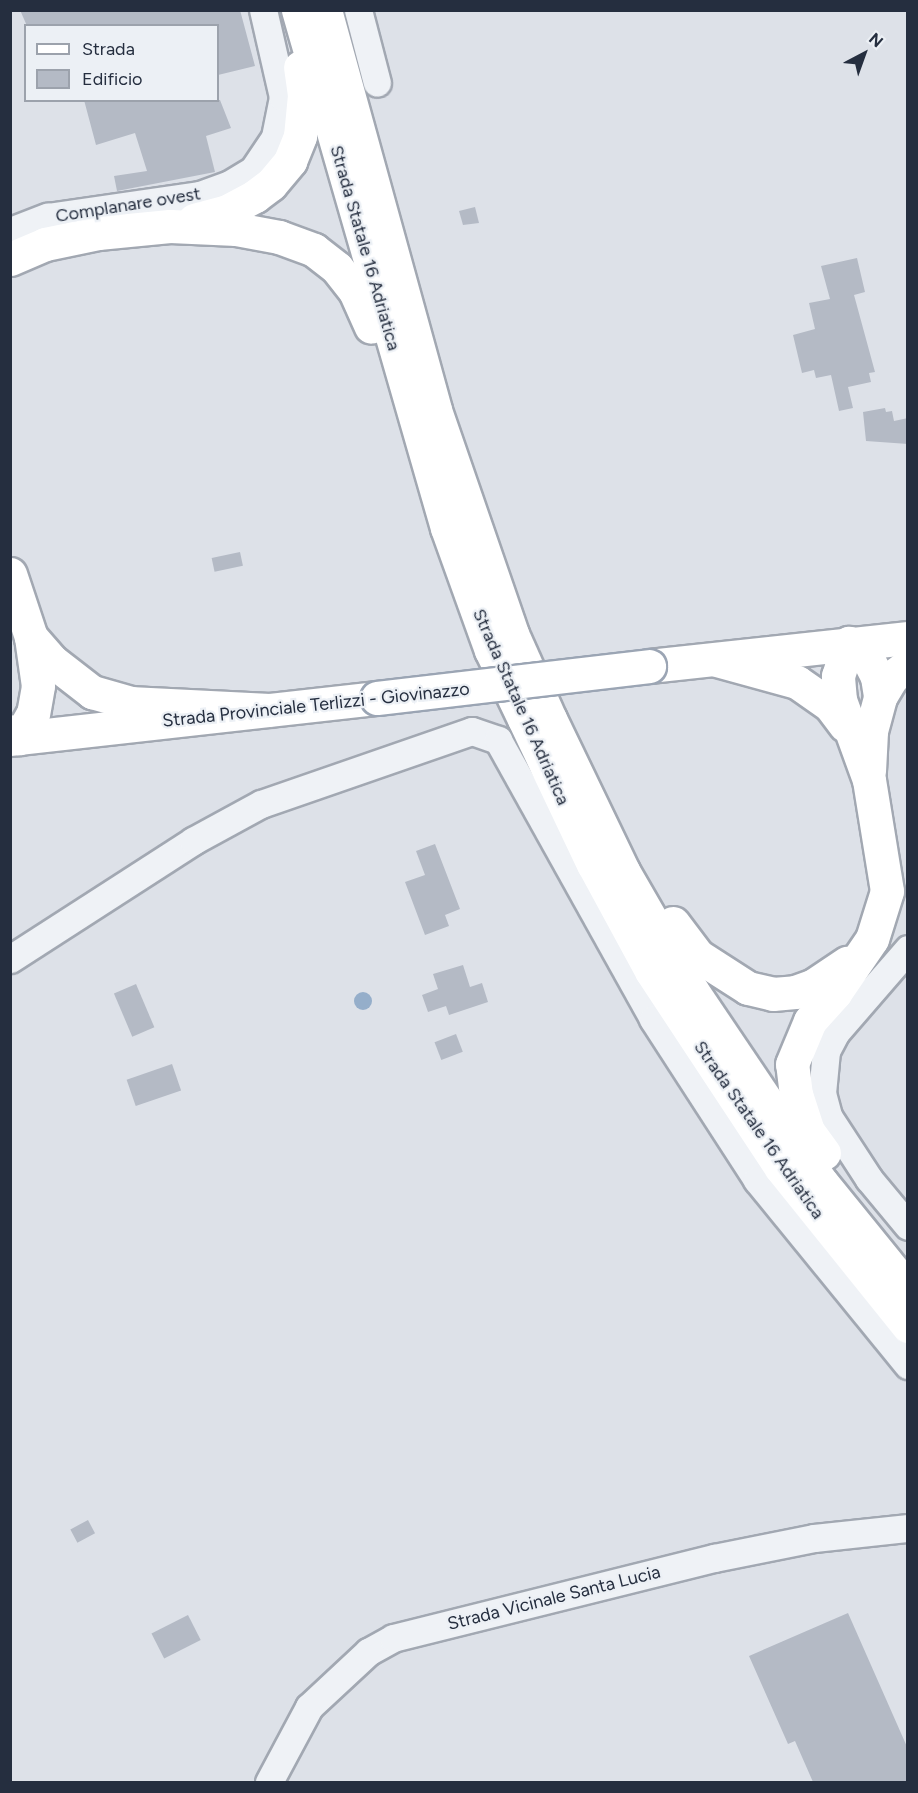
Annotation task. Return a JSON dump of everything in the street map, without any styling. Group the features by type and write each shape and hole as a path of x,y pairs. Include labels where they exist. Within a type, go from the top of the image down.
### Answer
{"main road":[{"path":"170,226 227,212 271,184 290,161 300,136 304,95 284,10"},
{"name":"Strada Statale 16 Adriatica","path":"298,10 415,426 447,528 491,650 598,874 651,970 769,1149 908,1326"},
{"name":"Strada Statale 16 Adriatica","path":"325,10 435,410 495,590 550,719 623,871 693,992 822,1183 908,1289"},
{"path":"10,259 45,244 98,233 170,226 236,229 279,237 314,250 337,268 355,291 368,316 387,379 415,426"},
{"path":"10,574 32,637 38,686 33,713 14,736"},
{"path":"32,637 52,661 92,692 131,703 268,710"},
{"name":"Strada Provinciale Terlizzi - Giovinazzo","path":"14,736 268,710 908,638"},
{"path":"869,780 848,729 840,700 838,676 849,644 869,661 877,677 880,697"},
{"path":"717,660 782,676 812,689 848,729"},
{"path":"908,665 892,678 880,697 872,731 869,780 887,891 879,924 800,1037 792,1064 796,1095 808,1131 889,1243 908,1280"},
{"path":"550,719 622,829 676,930 698,956 725,977 748,988 773,994 795,992 814,985 859,955"}],"street":[{"name":"Complanare ovest","path":"10,231 47,217 200,195 228,185 253,170 275,137 283,97 263,10"},
{"path":"358,10 377,83"},
{"path":"10,959 193,841 261,804 472,731 498,740 653,1019 757,1180 908,1365"},
{"path":"908,949 836,1032 826,1051 822,1093 828,1116 868,1179 908,1226"},
{"name":"Strada Vicinale Santa Lucia","path":"269,1782 309,1707 368,1653 393,1638 714,1558 814,1538 908,1528"}],"water":[{"path":"359,992 367,992 372,997 370,1008 359,1010 354,1005 354,997"}],"building":[{"path":"20,10 240,10 255,66 219,75 219,24 26,24"},
{"path":"220,100 231,128 206,136 215,172 117,191 114,176 147,171 135,133 96,145 85,102 219,102"},
{"path":"475,207 479,223 463,225 459,211"},
{"path":"857,258 865,292 854,295 875,372 869,373 871,382 848,387 853,408 839,411 831,375 816,378 814,370 802,373 793,335 815,329 809,303 830,299 821,266"},
{"path":"885,408 886,412 892,411 894,421 908,418 908,444 866,441 863,412"},
{"path":"240,552 243,566 215,572 212,558"},
{"path":"435,844 460,909 445,915 449,926 425,935 405,882 425,875 416,851"},
{"path":"463,965 470,987 482,983 488,1002 449,1015 446,1006 428,1012 422,995 438,989 433,974"},
{"path":"136,984 154,1027 132,1037 114,993"},
{"path":"456,1034 463,1052 441,1060 435,1042"},
{"path":"172,1064 181,1090 136,1106 127,1080"},
{"path":"88,1520 95,1533 77,1543 70,1529"},
{"path":"848,1613 908,1749 908,1782 813,1782 795,1741 788,1744 749,1656"},
{"path":"188,1615 201,1640 164,1659 151,1634"}]}
